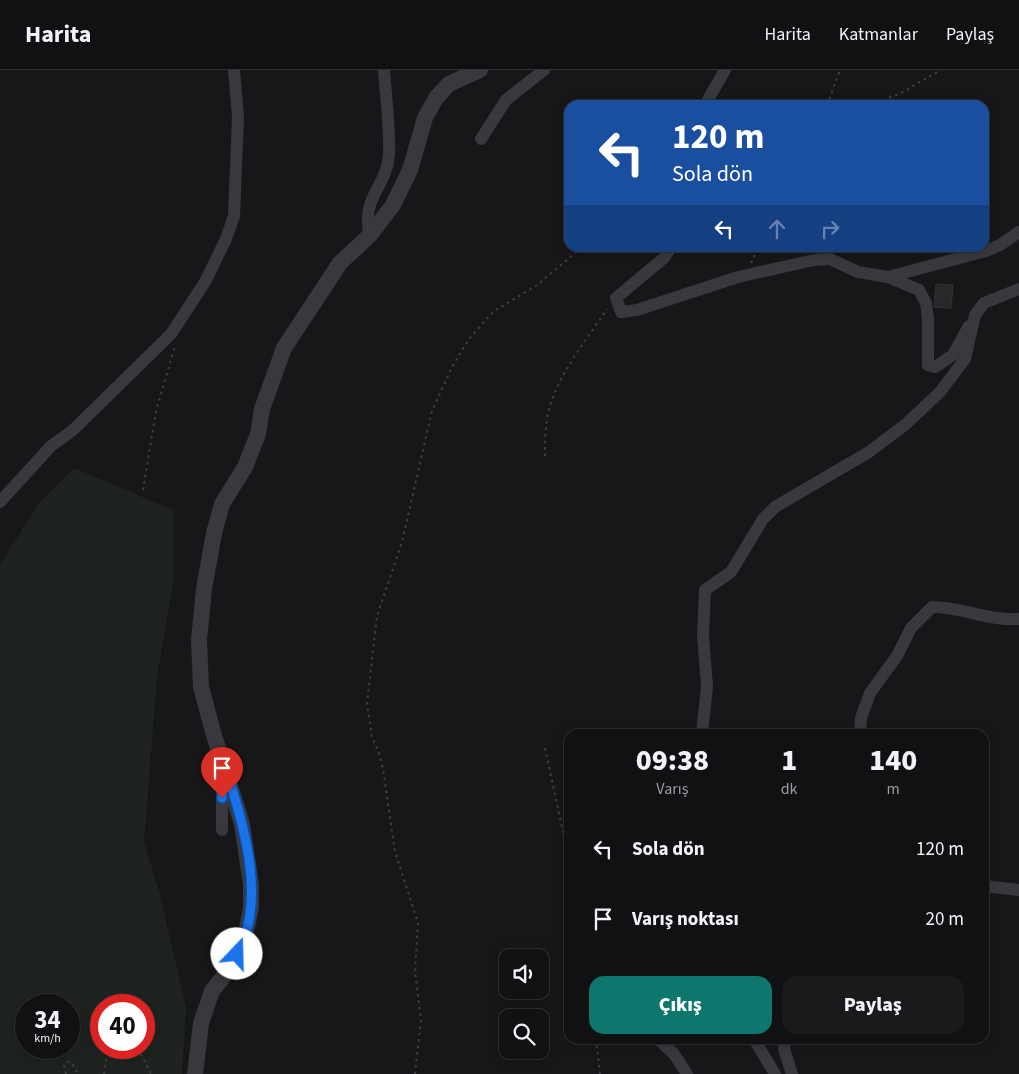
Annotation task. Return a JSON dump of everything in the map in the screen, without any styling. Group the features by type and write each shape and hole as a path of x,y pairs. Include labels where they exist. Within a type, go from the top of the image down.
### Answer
{"street":[{"path":"0,502 51,446 73,430 171,334 205,282 226,239 234,216 238,117 234,70"},
{"path":"370,235 366,221 370,201 386,170 389,155 384,70"},
{"path":"195,1074 201,1023 212,991 230,967 244,942 251,908 251,885 242,824 223,760 212,732 201,687 199,640 204,589 214,533 222,504 245,467 258,434 262,409 284,348 340,263 370,235 393,205 410,170 424,118 436,98 449,84 480,70"},
{"path":"481,139 506,100 544,70"},
{"path":"708,100 725,70"},
{"path":"989,250 1000,245 1019,232"},
{"path":"668,252 664,258 616,298 621,312 637,310 738,278 814,260 830,259 858,272 888,277 919,290 926,304 928,365 935,367 952,355 984,303 1019,289"},
{"path":"888,277 982,252"},
{"path":"703,729 707,686 703,636 705,590 731,572 763,519 775,507 882,444 940,392 965,359 975,315"},
{"path":"860,729 860,718 870,693 897,656 911,628 932,606 946,607 991,618 1019,619"},
{"path":"222,830 223,760"},
{"path":"989,887 1019,890"},
{"path":"663,1044 674,1054 687,1074"},
{"path":"757,1044 775,1074"},
{"path":"784,1044 784,1049 792,1074"}],"path":[{"path":"829,100 840,70"},
{"path":"884,100 899,94 941,70"},
{"path":"415,1074 421,1020 415,971 418,923 395,852 383,769 372,737 366,704 377,616 402,542 432,411 452,368 469,339 494,311 536,286 576,252"},
{"path":"545,456 546,424 555,393 570,365 616,298"},
{"path":"143,490 156,411 178,338"},
{"path":"545,748 550,780 564,839"},
{"path":"597,1044 600,1074"},
{"path":"104,1074 106,1059"},
{"path":"144,1059 151,1074"},
{"path":"66,1074 64,1066 68,1062 72,1063 78,1074"}],"shaded area":[{"path":"74,468 173,510 173,583 157,677 144,841 159,892 186,1007 182,1074 0,1074 0,565 39,503"}],"building":[{"path":"936,284 953,285 951,308 934,307"}],"route":[{"path":"222,798 221,776 223,760 242,824 251,885 251,908 244,942 237,954"}]}
